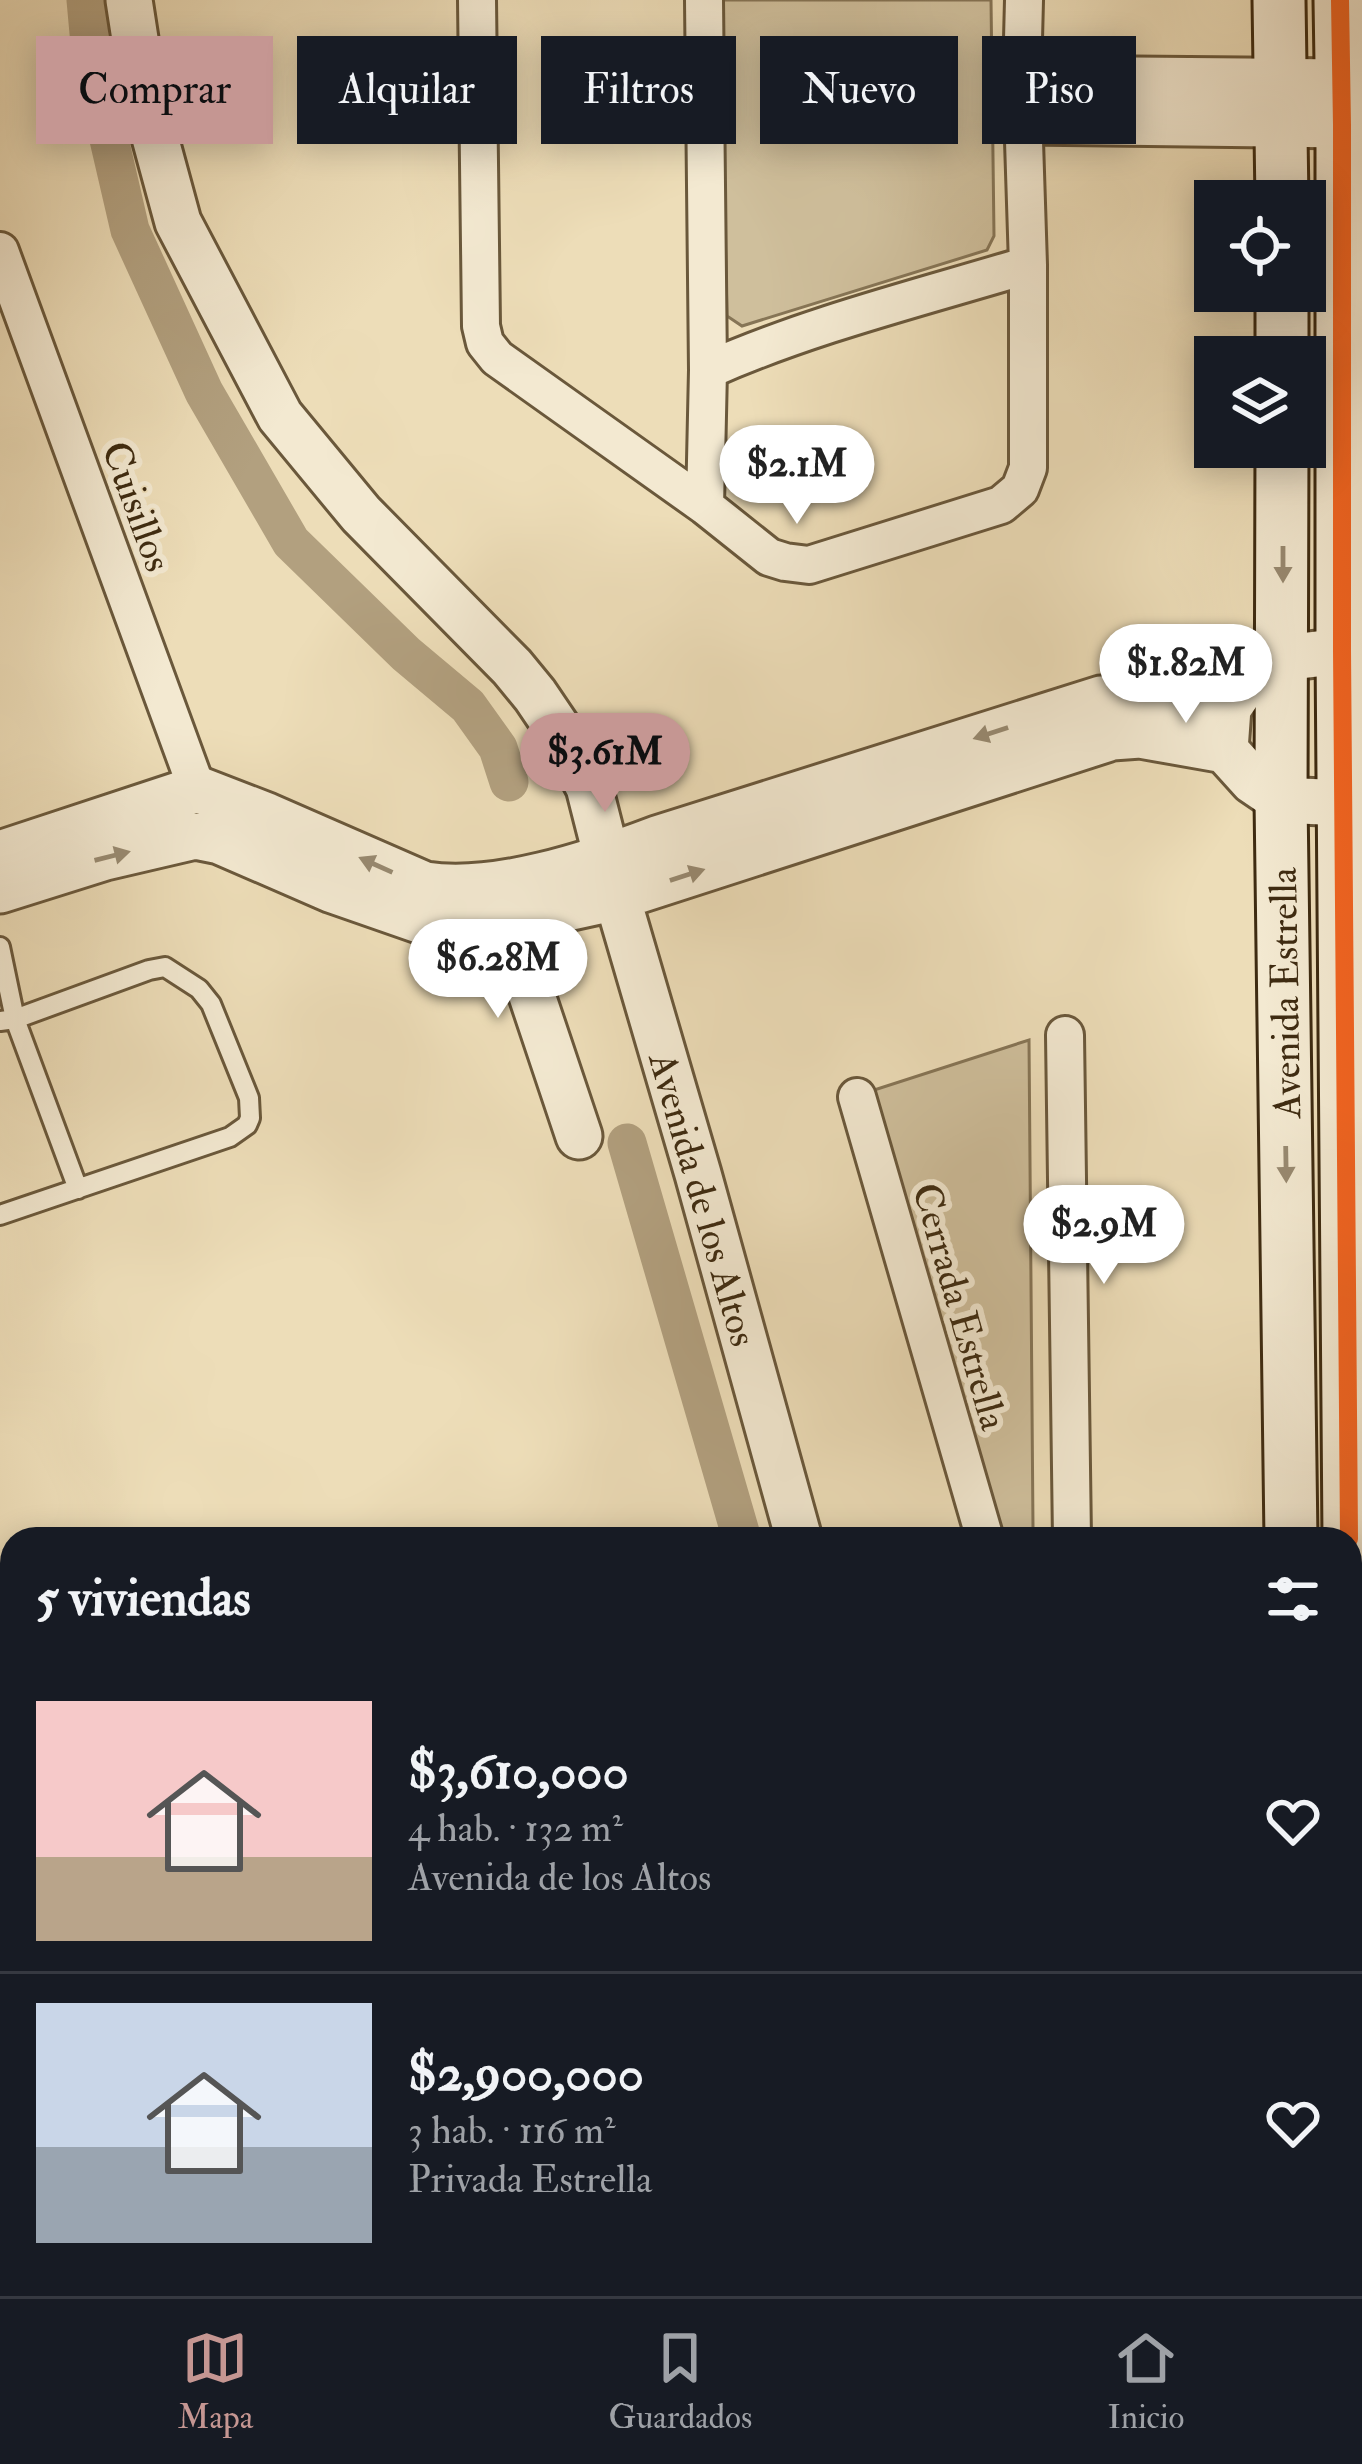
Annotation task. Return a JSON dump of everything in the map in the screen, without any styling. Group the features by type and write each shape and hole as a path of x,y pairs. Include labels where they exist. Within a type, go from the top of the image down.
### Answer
{"main road":[{"path":"1279,0 1282,180"},
{"name":"Avenida Estrella","path":"1340,0 1343,803 1353,900 1355,1346 1349,1527"},
{"name":"Avenida Estrella","path":"1282,468 1281,800 1291,1527"}],"street":[{"name":"Avenida de los Altos","path":"129,0 143,97 178,223 280,416 361,514 512,667 558,730 590,788 796,1527"},
{"path":"477,0 485,343 497,358 770,556 785,562 808,565 1000,506 1020,489 1028,468 1024,144"},
{"path":"704,0 709,370 705,506"},
{"path":"1024,0 1024,36"},
{"path":"1136,101 1341,103"},
{"path":"709,370 867,314 1028,265"},
{"name":"Cuisillos","path":"3,270 197,789"},
{"path":"1342,651 1283,658 1271,664 1240,689 1227,729 1253,781 1281,800 1343,803"},
{"path":"0,890 105,857 195,836 220,841 333,890 422,921 455,925 503,902 613,878 879,790 1101,699 1141,717 1227,729"},
{"path":"0,854 197,789 425,885 503,902"},
{"path":"503,902 579,1136"},
{"path":"1065,1035 1072,1527"},
{"name":"Cerrada Estrella","path":"857,1097 982,1527"}],"lane":[{"path":"0,947 8,1020 78,1190"},
{"path":"0,1215 239,1132 250,1118 249,1098 206,995 165,967 8,1020"}],"shaded area":[{"path":"720,0 991,0 991,36 982,36 982,144 993,144 994,236 987,250 742,326 727,316 723,144 736,144 736,36 721,36"},
{"path":"1029,1040 1033,1527 994,1527 871,1091"}],"waterway":[{"path":"86,0 92,66 130,230 204,392 291,542 406,654 468,706 498,748 509,782"},
{"path":"627,1143 739,1527"}],"transit line":[{"path":"1340,0 1349,1527"}]}
